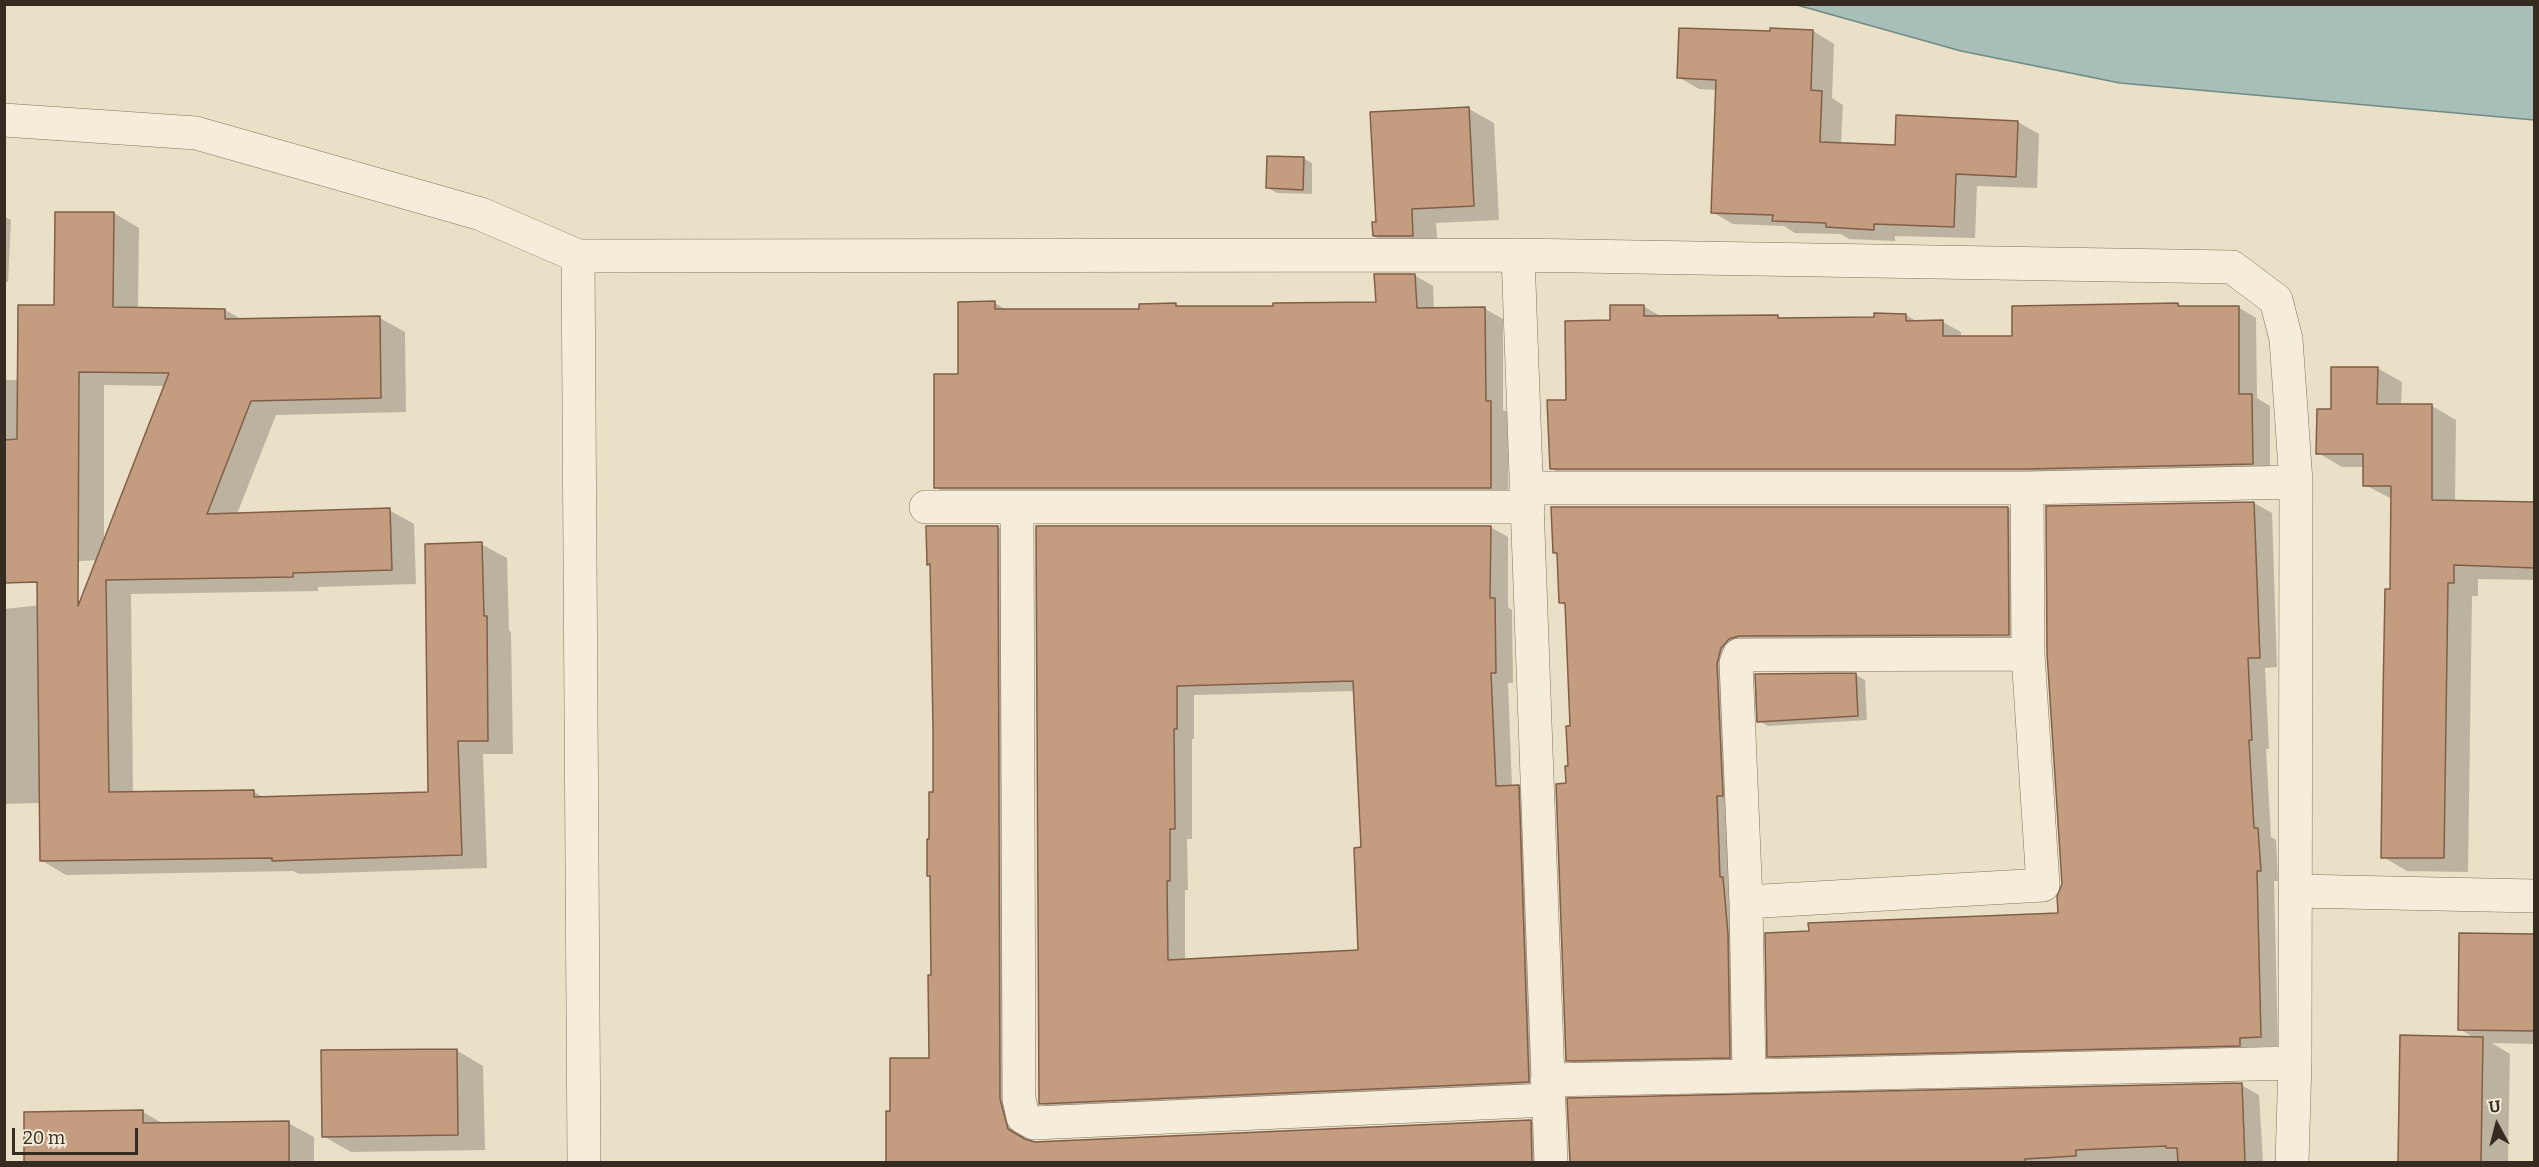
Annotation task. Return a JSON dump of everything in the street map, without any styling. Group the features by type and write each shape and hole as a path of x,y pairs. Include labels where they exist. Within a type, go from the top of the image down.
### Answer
{"street":[{"path":"4,120 196,134 481,214 578,256 1518,255 2232,267 2276,300 2286,339 2296,482 2295,1063 2292,1162"},
{"path":"1518,255 1551,1162"},
{"path":"578,256 584,1162"},
{"path":"926,507 1527,498 2296,482"},
{"path":"1746,902 2043,885 2028,654 2027,488"},
{"path":"1017,507 1019,1099 1023,1117 1034,1123 1749,1076 2295,1063"},
{"path":"1749,1076 1746,902 1736,663 1739,655 2028,654"},
{"path":"2296,891 2535,896"}],"water":[{"path":"1797,5 2534,5 2534,120 2120,83 1961,51"}],"building":[{"path":"1679,28 1813,30 1811,90 1822,91 1820,142 1895,145 1896,115 2018,121 2016,177 1956,174 1954,227 1874,224 1874,230 1826,227 1826,223 1772,221 1773,215 1711,213 1716,80 1677,78"},
{"path":"1469,107 1474,206 1412,209 1413,236 1373,236 1372,222 1376,222 1370,112"},
{"path":"1267,156 1304,157 1303,190 1266,188"},
{"path":"55,212 114,212 113,307 225,309 225,319 380,316 381,398 251,401 207,514 390,508 392,570 293,573 293,577 106,580 109,792 254,790 254,797 428,792 425,544 482,542 484,616 487,616 488,741 458,741 462,855 272,861 272,858 40,861 37,582 4,583 4,440 17,439 18,305 54,305","holes":["79,372 169,373 78,606"]},
{"path":"1374,274 1415,274 1417,308 1485,307 1486,401 1491,401 1491,488 934,488 934,374 958,374 958,302 995,301 995,309 1139,309 1139,304 1273,306 1273,303 1376,302"},
{"path":"2178,303 2178,306 2239,306 2239,394 2252,394 2253,464 2027,469 1550,469 1547,400 1566,400 1565,321 1610,320 1610,305 1644,305 1644,316 1778,315 1778,318 1874,317 1874,313 1906,314 1906,321 1943,320 1943,336 2012,336 2012,306"},
{"path":"2331,367 2378,367 2377,404 2432,404 2432,500 2535,502 2535,568 2454,565 2454,583 2448,583 2444,858 2381,858 2385,589 2390,589 2391,486 2363,486 2363,454 2316,454 2317,409 2331,409"},
{"path":"2254,502 2260,658 2248,658 2252,740 2249,740 2254,828 2258,828 2261,871 2257,871 2261,1037 2240,1038 2240,1046 1767,1057 1765,933 1809,931 1808,923 2058,913 2057,896 2062,884 2047,653 2046,506"},
{"path":"1551,507 2008,507 2009,635 1739,636 1729,639 1721,648 1717,664 1723,796 1717,796 1720,877 1723,877 1728,934 1730,1058 1566,1061 1556,784 1566,783 1565,766 1568,766 1566,726 1570,726 1565,603 1559,603 1557,553 1553,553"},
{"path":"926,526 998,526 1000,1099 1008,1129 1035,1142 1531,1120 1532,1162 886,1162 886,1111 890,1111 890,1058 929,1058 928,975 931,975 930,876 927,876 927,839 929,839 929,792 933,792 933,727 930,564 927,565"},
{"path":"1036,526 1491,526 1490,598 1495,598 1496,673 1491,673 1496,786 1519,785 1529,1082 1039,1104","holes":["1353,681 1361,847 1354,848 1358,950 1168,960 1167,881 1170,881 1170,829 1175,829 1174,729 1177,729 1177,686"]},
{"path":"1856,673 1858,716 1757,722 1755,674"},
{"path":"2459,933 2535,934 2535,1031 2458,1030"},
{"path":"2400,1035 2483,1037 2481,1162 2398,1162"},
{"path":"457,1049 458,1135 322,1137 321,1050"},
{"path":"2242,1083 2245,1162 2178,1162 2177,1148 2166,1148 2166,1146 2076,1150 2076,1156 2025,1159 2025,1162 1570,1162 1567,1098"},
{"path":"143,1110 143,1123 289,1121 289,1162 24,1162 24,1112"}]}
